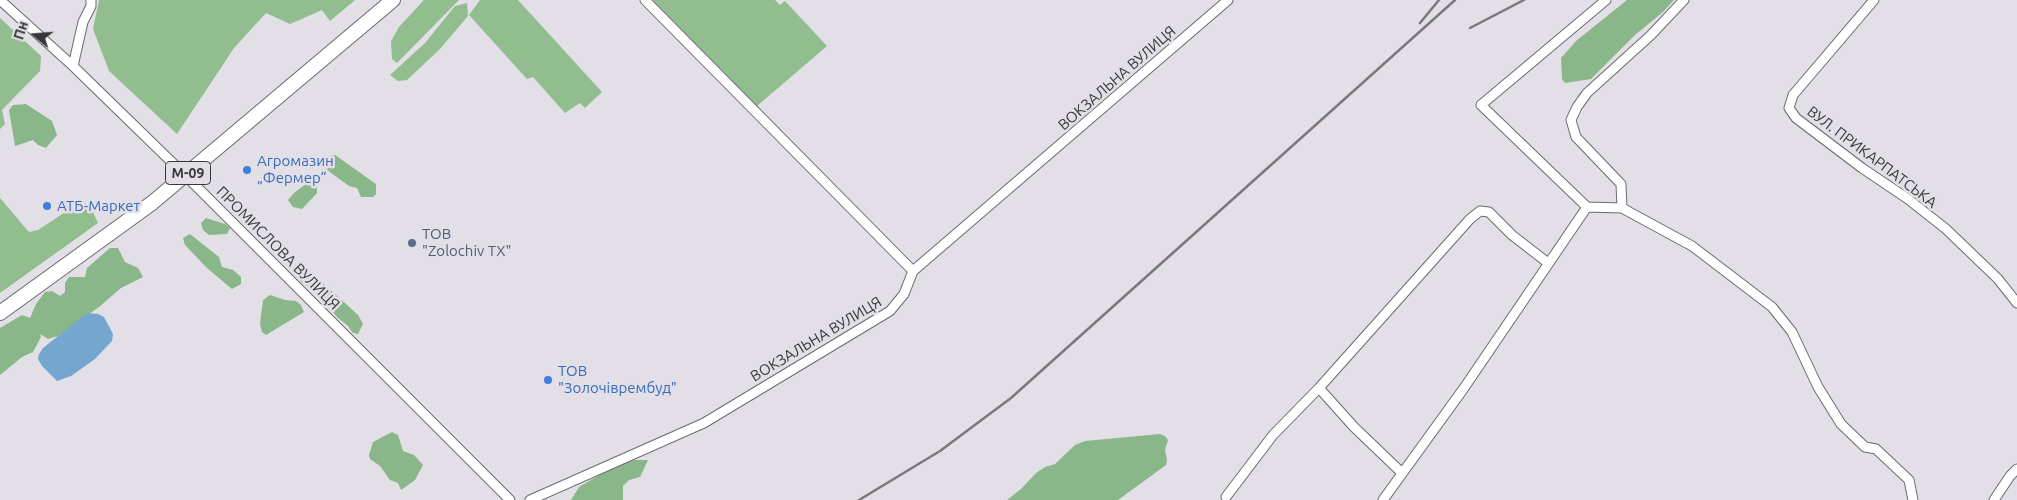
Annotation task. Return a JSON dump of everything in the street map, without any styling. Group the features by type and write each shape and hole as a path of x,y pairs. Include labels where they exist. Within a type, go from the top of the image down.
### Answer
{"highway":[{"name":"М-09","path":"0,313 71,263 186,175 392,0"}],"street":[{"name":"ПРОМИСЛОВА ВУЛИЦЯ","path":"0,0 74,66 186,175 510,500"},
{"path":"74,66 82,22 92,6 91,0"},
{"path":"645,0 913,271"},
{"name":"ВОКЗАЛЬНА ВУЛИЦЯ","path":"530,500 704,424 890,311 904,294 913,271 1228,0"},
{"path":"1606,0 1481,105 1586,207 1622,208 1692,246 1772,307 1792,332 1818,387 1841,424 1865,447 1876,449 1909,480 1913,500"},
{"path":"1622,208 1621,184 1576,137 1571,120 1587,93 1651,35 1684,0"},
{"name":"ВУЛ. ПРИКАРПАТСЬКА","path":"1874,0 1793,95 1789,108 1796,118 1862,168 1908,199 1946,230 1998,279 2017,303"},
{"path":"1383,500 1464,388 1586,207"},
{"path":"1226,497 1273,435 1319,388 1470,219 1480,212 1489,212 1512,235 1548,263"},
{"path":"1319,388 1354,427 1402,473"},
{"path":"1994,500 2017,469"}],"green space":[{"path":"99,0 355,0 330,21 322,10 290,24 266,13 234,48 177,134 109,71 93,29"},
{"path":"424,0 459,0 397,63 392,59 391,41 399,27"},
{"path":"480,0 518,0 602,92 585,108 580,103 565,113 533,77 527,79 469,15"},
{"path":"653,0 775,0 780,5 785,1 827,46 757,106"},
{"path":"1627,0 1674,0 1663,12 1635,35 1591,79 1565,83 1562,79 1561,58 1576,41"},
{"path":"467,3 468,16 440,49 407,80 398,81 390,75 425,43 455,6"},
{"path":"0,18 41,56 40,71 2,110 5,124 0,129"},
{"path":"26,104 52,121 57,135 46,148 38,145 33,140 15,146 9,110 13,105"},
{"path":"335,155 376,184 376,194 373,197 361,197 357,188 349,186 327,170 324,157"},
{"path":"311,180 317,181 317,193 302,209 293,207 288,200"},
{"path":"0,198 29,232 38,230 82,201 90,206 98,223 0,293"},
{"path":"206,218 225,224 230,228 227,234 209,235 203,230 201,223"},
{"path":"190,234 219,257 222,267 233,270 241,277 241,284 232,289 207,268 185,245 183,238"},
{"path":"110,248 118,248 125,262 138,268 143,277 121,288 99,307 58,336 48,339 40,334 41,337 33,352 22,357 0,375 0,328 22,315 30,318 36,304 45,292 52,291 60,296 65,292 65,283 69,277 85,277 87,268"},
{"path":"301,267 324,284 358,315 363,324 358,334 353,333 337,317 316,291 302,283 295,271"},
{"path":"270,295 296,301 301,305 304,312 266,335 262,332 260,324 263,300"},
{"path":"392,432 398,435 403,451 414,455 423,465 415,480 401,490 398,483 390,480 380,466 370,459 369,455 373,442"},
{"path":"1160,434 1168,440 1165,450 1166,465 1118,500 1007,500 1036,473 1045,467 1055,464 1075,445 1085,441"},
{"path":"634,460 648,460 640,477 629,480 623,486 623,500 571,500 579,487 613,467"}],"water":[{"path":"87,313 98,314 104,317 113,334 112,341 95,359 71,376 57,381 42,366 38,359 39,354 43,348"}],"railway":[{"path":"1420,23 1439,0"},
{"path":"859,500 940,451 1011,398 1455,0"},
{"path":"1470,28 1524,0"}],"place":[{"name":"Агромазин „Фермер“","path":"247,170"},
{"name":"АТБ-Маркет","path":"47,206"},
{"name":"ТОВ \"Zolochiv TX\"","path":"412,243"},
{"name":"ТОВ \"Золочіврембуд\"","path":"548,380"}]}
